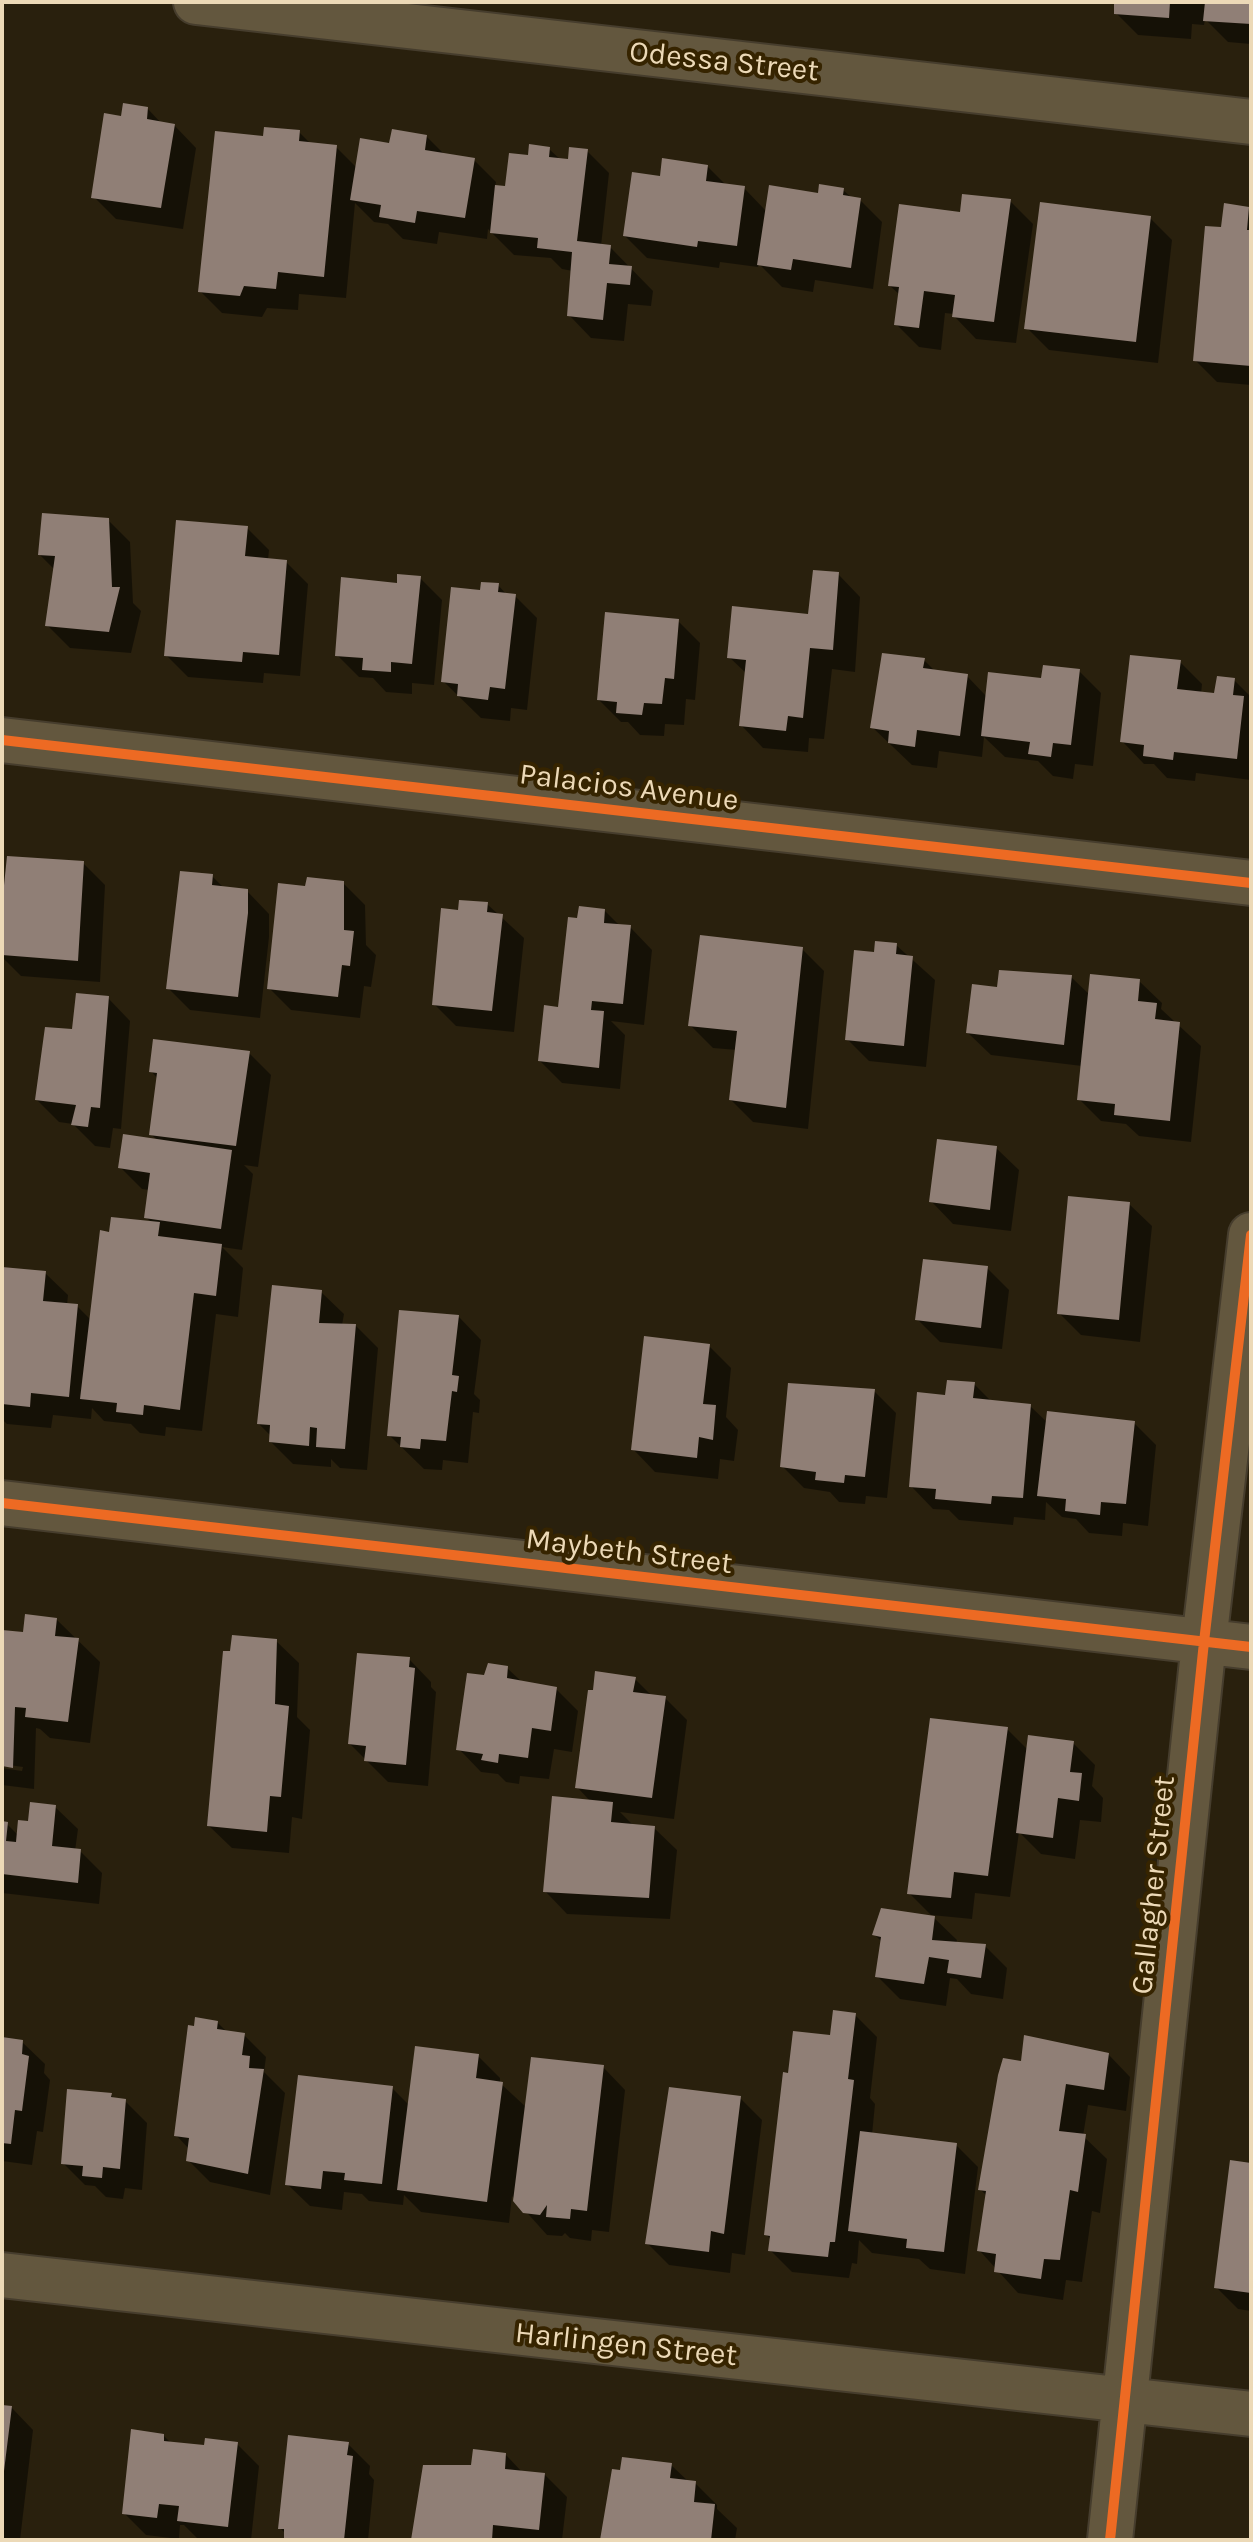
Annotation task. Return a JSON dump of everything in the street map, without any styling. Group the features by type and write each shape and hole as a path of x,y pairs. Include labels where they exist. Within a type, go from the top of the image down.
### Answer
{"street":[{"name":"Odessa Street","path":"196,2 1251,122"},
{"name":"Palacios Avenue","path":"2,740 1251,883"},
{"name":"Gallagher Street","path":"1110,2540 1204,1642 1251,1235"},
{"name":"Maybeth Street","path":"2,1503 1251,1647"},
{"name":"Harlingen Street","path":"2,2275 1251,2414"}],"building":[{"path":"1114,2 1170,2 1169,18 1114,14"},
{"path":"1205,2 1251,2 1251,24 1203,21"},
{"path":"123,103 148,107 147,119 175,124 161,208 91,198 104,113 121,116"},
{"path":"264,127 300,130 299,141 337,145 324,277 278,272 276,289 244,286 240,296 198,292 215,131 263,136"},
{"path":"392,129 427,135 425,150 475,158 465,218 417,211 415,223 379,217 381,205 350,200 360,138 389,143"},
{"path":"529,144 550,147 549,157 568,159 569,147 588,149 577,241 611,245 609,264 632,266 630,285 607,283 603,320 567,316 572,252 537,248 538,238 490,233 495,185 505,186 509,153 528,155"},
{"path":"662,158 708,165 706,181 745,186 737,246 698,241 697,247 623,236 632,172 660,176"},
{"path":"819,184 844,188 843,195 861,198 851,268 793,259 791,270 757,265 769,185 818,193"},
{"path":"962,194 1011,199 994,322 952,317 955,295 924,291 919,328 894,325 899,287 888,286 899,204 960,212"},
{"path":"1040,202 1151,216 1136,342 1024,329"},
{"path":"1224,203 1249,207 1251,366 1193,361 1205,226 1221,227"},
{"path":"42,513 109,518 112,587 120,587 109,632 45,626 55,556 38,555"},
{"path":"176,520 248,526 245,556 287,560 279,655 243,652 242,662 164,656"},
{"path":"813,570 839,572 833,650 810,648 803,718 788,716 786,731 739,726 746,660 727,658 732,606 808,614"},
{"path":"397,574 421,576 412,664 391,662 391,672 362,670 363,658 335,656 341,577 397,583"},
{"path":"481,582 499,583 498,592 516,594 505,689 490,687 488,700 457,696 458,684 441,682 451,587 480,590"},
{"path":"605,612 679,619 674,679 665,678 662,704 644,703 642,715 616,713 617,702 597,700"},
{"path":"882,653 925,658 923,668 968,674 960,736 917,730 915,747 888,743 889,731 870,728"},
{"path":"1130,655 1181,660 1177,689 1214,693 1217,676 1235,678 1233,695 1244,696 1237,759 1174,752 1173,760 1143,756 1144,745 1120,742"},
{"path":"1043,665 1080,669 1071,745 1053,743 1051,757 1028,754 1030,742 981,736 988,672 1041,678"},
{"path":"7,856 84,861 78,961 2,955 2,905"},
{"path":"180,871 213,874 212,885 248,889 238,997 166,989"},
{"path":"307,877 344,881 344,930 354,931 350,966 342,965 338,997 267,989 278,883 305,886"},
{"path":"459,900 488,902 487,912 503,914 492,1011 432,1005 441,908 458,910"},
{"path":"579,906 605,909 604,923 631,925 623,1004 592,1001 591,1010 604,1011 599,1068 538,1061 544,1005 558,1007 568,917 577,918"},
{"path":"700,935 803,947 786,1108 729,1100 737,1031 688,1026"},
{"path":"875,941 897,943 896,954 913,956 904,1046 845,1040 854,950 874,952"},
{"path":"999,970 1072,975 1064,1045 966,1033 972,984 997,987"},
{"path":"1090,974 1140,979 1138,1001 1157,1003 1155,1019 1180,1022 1170,1121 1114,1115 1115,1104 1077,1100"},
{"path":"76,993 109,996 100,1108 91,1107 88,1127 71,1125 76,1105 35,1100 45,1027 72,1029"},
{"path":"153,1039 250,1051 236,1146 149,1135 157,1073 149,1072"},
{"path":"123,1134 232,1150 221,1229 144,1218 150,1173 118,1168"},
{"path":"937,1139 997,1146 990,1210 929,1202"},
{"path":"1068,1196 1130,1202 1119,1320 1057,1314"},
{"path":"111,1217 160,1222 158,1236 222,1244 216,1296 194,1293 180,1410 144,1405 143,1415 116,1412 117,1403 80,1399 100,1230 109,1232"},
{"path":"923,1259 988,1266 981,1328 915,1320"},
{"path":"2,1267 46,1271 43,1301 78,1304 69,1397 31,1393 30,1407 2,1404"},
{"path":"272,1285 322,1290 319,1323 356,1324 345,1449 316,1447 317,1428 310,1427 309,1446 269,1442 270,1425 257,1424"},
{"path":"399,1310 459,1315 452,1375 459,1376 457,1392 452,1391 446,1441 421,1439 420,1449 400,1447 401,1437 387,1436"},
{"path":"644,1336 710,1344 703,1404 716,1405 713,1440 699,1437 697,1458 631,1450"},
{"path":"947,1380 975,1382 973,1398 1031,1404 1023,1498 992,1496 991,1504 935,1499 936,1489 909,1487 917,1392 945,1395"},
{"path":"788,1383 875,1389 865,1477 845,1475 844,1483 815,1480 816,1472 780,1467"},
{"path":"1047,1411 1135,1421 1126,1504 1101,1502 1100,1515 1065,1511 1066,1499 1037,1496"},
{"path":"25,1614 57,1618 55,1636 79,1638 68,1722 25,1717 26,1708 15,1707 13,1768 2,1766 2,1630 23,1632"},
{"path":"232,1635 277,1639 275,1704 289,1706 281,1797 270,1796 267,1832 207,1826 223,1651 230,1651"},
{"path":"357,1653 410,1657 409,1667 415,1668 406,1765 364,1761 366,1746 348,1744"},
{"path":"488,1663 508,1666 507,1678 557,1687 551,1731 532,1728 528,1758 499,1754 498,1763 481,1760 483,1754 456,1750 467,1673 484,1675"},
{"path":"595,1671 636,1677 633,1692 666,1696 652,1798 575,1788 588,1690 593,1690"},
{"path":"930,1718 1008,1727 988,1876 954,1872 951,1898 907,1894"},
{"path":"1028,1735 1074,1741 1070,1772 1082,1773 1079,1801 1058,1798 1053,1838 1016,1833"},
{"path":"552,1796 613,1802 611,1822 655,1826 649,1898 543,1892"},
{"path":"30,1802 56,1805 52,1846 81,1849 78,1883 2,1874 2,1821 8,1822 6,1841 16,1842 18,1820 28,1821"},
{"path":"881,1908 935,1916 932,1940 986,1944 981,1978 947,1973 949,1960 929,1957 924,1984 875,1977 881,1937 872,1935"},
{"path":"833,2010 856,2013 848,2079 854,2080 835,2242 830,2242 828,2257 768,2251 770,2236 764,2235 783,2072 788,2073 793,2031 830,2035"},
{"path":"195,2017 218,2021 217,2029 245,2033 242,2055 250,2056 249,2068 264,2069 248,2174 186,2161 189,2138 174,2136 188,2025 194,2026"},
{"path":"1024,2035 1109,2053 1104,2090 1066,2084 1059,2131 1086,2134 1078,2192 1070,2190 1060,2260 1044,2259 1041,2279 994,2272 996,2254 977,2251 986,2191 978,2190 998,2075 1003,2058 1021,2061"},
{"path":"2,2037 23,2040 22,2054 29,2056 22,2111 15,2110 11,2144 2,2143"},
{"path":"415,2046 479,2054 476,2078 503,2082 487,2202 397,2190"},
{"path":"531,2057 604,2065 587,2211 571,2209 570,2219 546,2217 547,2205 540,2215 523,2213 513,2201"},
{"path":"298,2075 393,2086 382,2184 344,2180 345,2173 323,2171 321,2189 285,2185"},
{"path":"669,2087 741,2096 724,2234 711,2231 709,2252 645,2244"},
{"path":"67,2089 112,2093 111,2097 126,2099 120,2169 103,2167 102,2178 82,2176 83,2166 61,2164"},
{"path":"860,2131 957,2143 944,2252 906,2248 907,2239 848,2231"},
{"path":"1230,2160 1251,2163 1251,2293 1214,2288"},
{"path":"2,2405 12,2406 4,2471 2,2471"},
{"path":"131,2429 164,2434 164,2441 204,2445 205,2438 238,2442 228,2527 177,2521 179,2506 159,2504 157,2518 122,2514"},
{"path":"288,2435 349,2442 347,2455 353,2456 344,2540 284,2540 284,2529 278,2529"},
{"path":"473,2449 506,2453 505,2469 545,2473 539,2530 493,2525 492,2540 411,2540 423,2465 471,2465"},
{"path":"622,2457 672,2463 670,2478 696,2481 694,2502 715,2504 711,2540 600,2540 612,2469 620,2470"}],"cycle path":[{"path":"2,740 1251,883"},
{"path":"1110,2540 1204,1642 1251,1235"},
{"path":"2,1503 1251,1647"}]}
